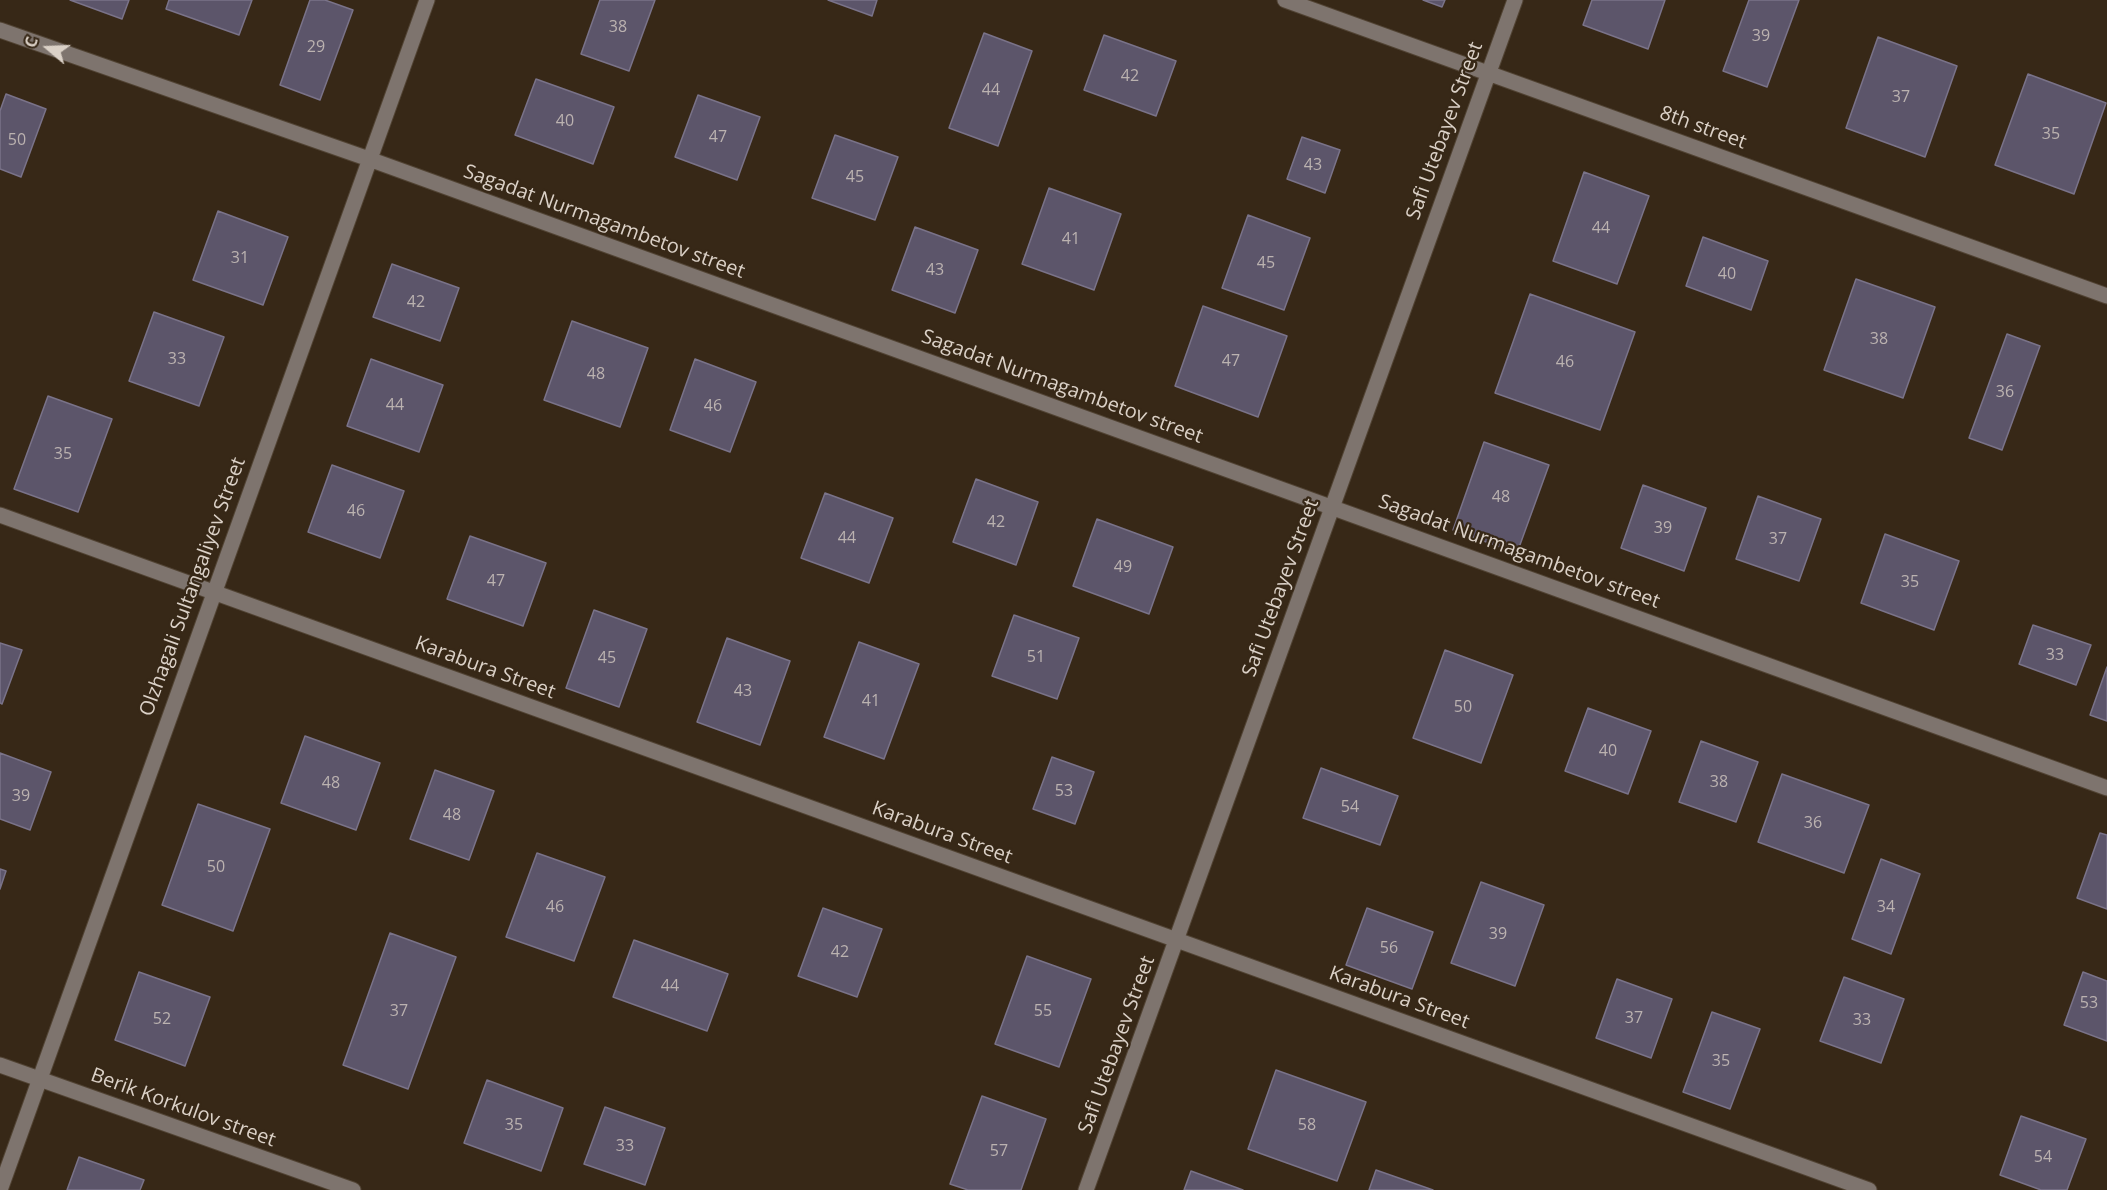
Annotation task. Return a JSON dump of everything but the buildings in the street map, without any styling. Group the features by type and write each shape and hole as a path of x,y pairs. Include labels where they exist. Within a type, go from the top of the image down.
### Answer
{"street":[{"name":"Olzhagali Sultangaliyev Street","path":"0,1190 427,0"},
{"name":"8th street","path":"1285,0 2107,296"},
{"name":"Safi Utebayev Street","path":"1086,1190 1515,0"},
{"name":"Sagadat Nurmagambetov street","path":"0,30 369,159 2107,788"},
{"name":"Karabura Street","path":"0,515 1869,1190"},
{"name":"Berik Korkulov street","path":"0,1065 353,1190"}]}
